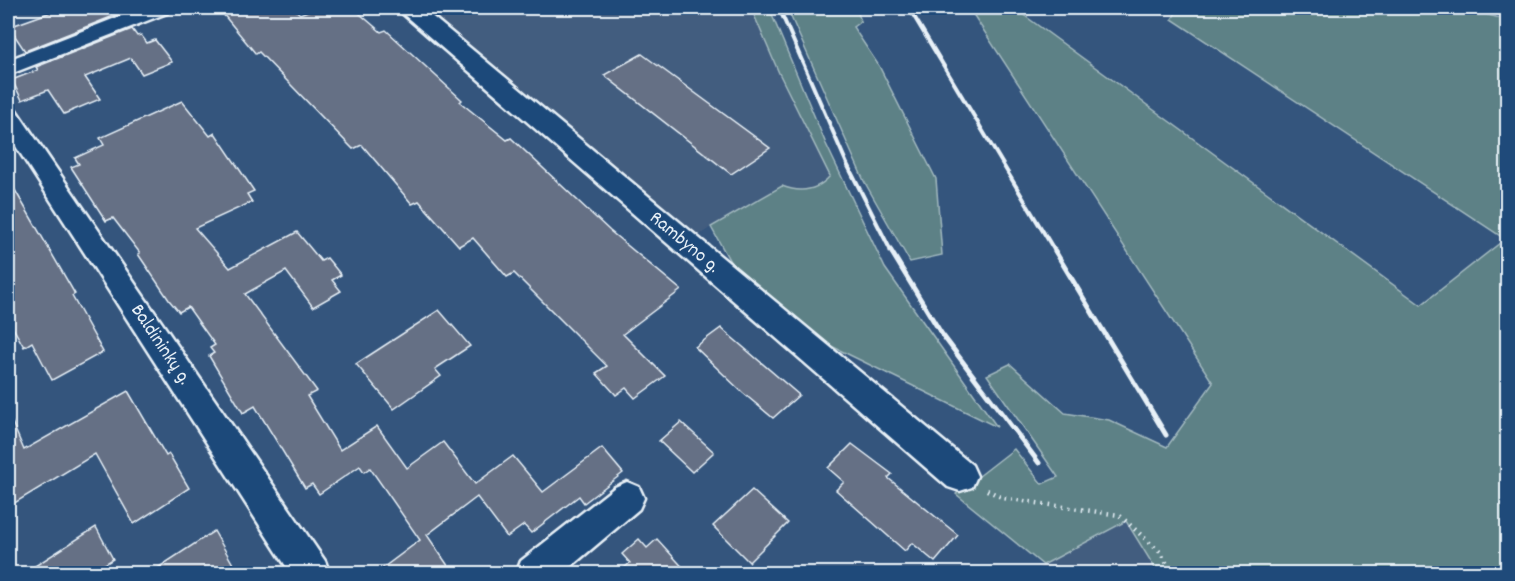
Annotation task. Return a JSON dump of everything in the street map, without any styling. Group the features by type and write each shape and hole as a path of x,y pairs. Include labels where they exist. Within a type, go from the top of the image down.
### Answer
{"street":[{"path":"8,68 159,8"},
{"name":"Rambyno g.","path":"410,8 960,477"},
{"name":"Baldininkų g.","path":"8,116 312,573"},
{"path":"534,573 627,498"}],"path":[{"path":"960,477 1003,498 1119,515 1160,552 1173,573"}],"shaded area":[{"path":"421,8 751,8 779,73 830,176 822,185 797,192 711,227 694,239"},
{"path":"1126,521 1158,573 1031,574 1043,565"}],"green space":[{"path":"751,8 769,8 826,144 885,268 997,427 817,339 737,274 711,227 782,186 795,190 808,190 830,176 779,73"},
{"path":"787,8 856,8 861,21 853,27 879,66 936,179 942,255 910,262 864,181"},
{"path":"969,8 1014,8 1421,305 1505,239 1172,19 1179,8 1463,8 1507,20 1507,573 1158,573 1126,521 1043,565 956,494 1014,449 1042,484 1058,477 987,375 1010,364 1065,413 1109,420 1167,447 1213,383"}],"building":[{"path":"62,8 118,8 121,13 25,51 9,27"},
{"path":"218,8 293,8 300,14 316,8 353,8 381,32 386,30 462,100 460,102 507,140 511,138 610,231 681,290 623,334 665,376 635,398 626,388 616,395 596,373 607,366 514,273 507,277 473,238 459,246 419,201 412,204 362,145 353,149 259,52 256,54"},
{"path":"132,29 147,43 155,40 172,62 142,74 131,58 85,77 100,99 64,114 48,90 22,100 12,80 38,70 36,67"},
{"path":"642,54 770,148 731,174 604,75"},
{"path":"182,101 210,136 215,133 254,191 247,194 252,202 195,228 230,268 297,232 321,261 327,258 341,275 332,280 341,291 313,307 286,271 245,294 317,391 307,396 340,450 377,426 407,468 443,442 475,484 513,456 543,492 602,448 623,473 584,503 579,496 531,533 524,525 507,537 477,497 427,535 453,573 376,573 420,540 370,468 364,472 360,466 319,494 312,484 305,488 255,406 243,413 209,356 214,353 210,348 215,345 188,307 179,312 138,254 140,253 113,218 106,221 71,167 79,164 75,158 104,145 100,138"},
{"path":"8,178 75,294 72,296 103,352 52,380 32,342 24,347 8,319"},
{"path":"439,310 470,346 435,369 441,376 394,409 356,364"},
{"path":"721,328 799,395 773,418 695,347"},
{"path":"128,391 166,456 169,454 189,488 134,524 95,454 8,507 8,413 24,450"},
{"path":"681,422 714,452 692,472 659,441"},
{"path":"852,444 892,474 888,478 958,535 935,562 912,543 905,551 836,490 844,482 828,468"},
{"path":"752,490 788,523 749,562 713,526"},
{"path":"96,527 113,559 91,573 24,573"},
{"path":"214,531 234,566 223,573 150,573"},
{"path":"639,539 647,548 657,539 688,573 618,573 630,563 622,554"}],"railway":[{"path":"779,8 847,164 892,253"},
{"path":"909,8 1056,253"},
{"path":"1481,8 1508,15"},
{"path":"891,251 941,333 1039,463"},
{"path":"1055,251 1166,435"}]}
